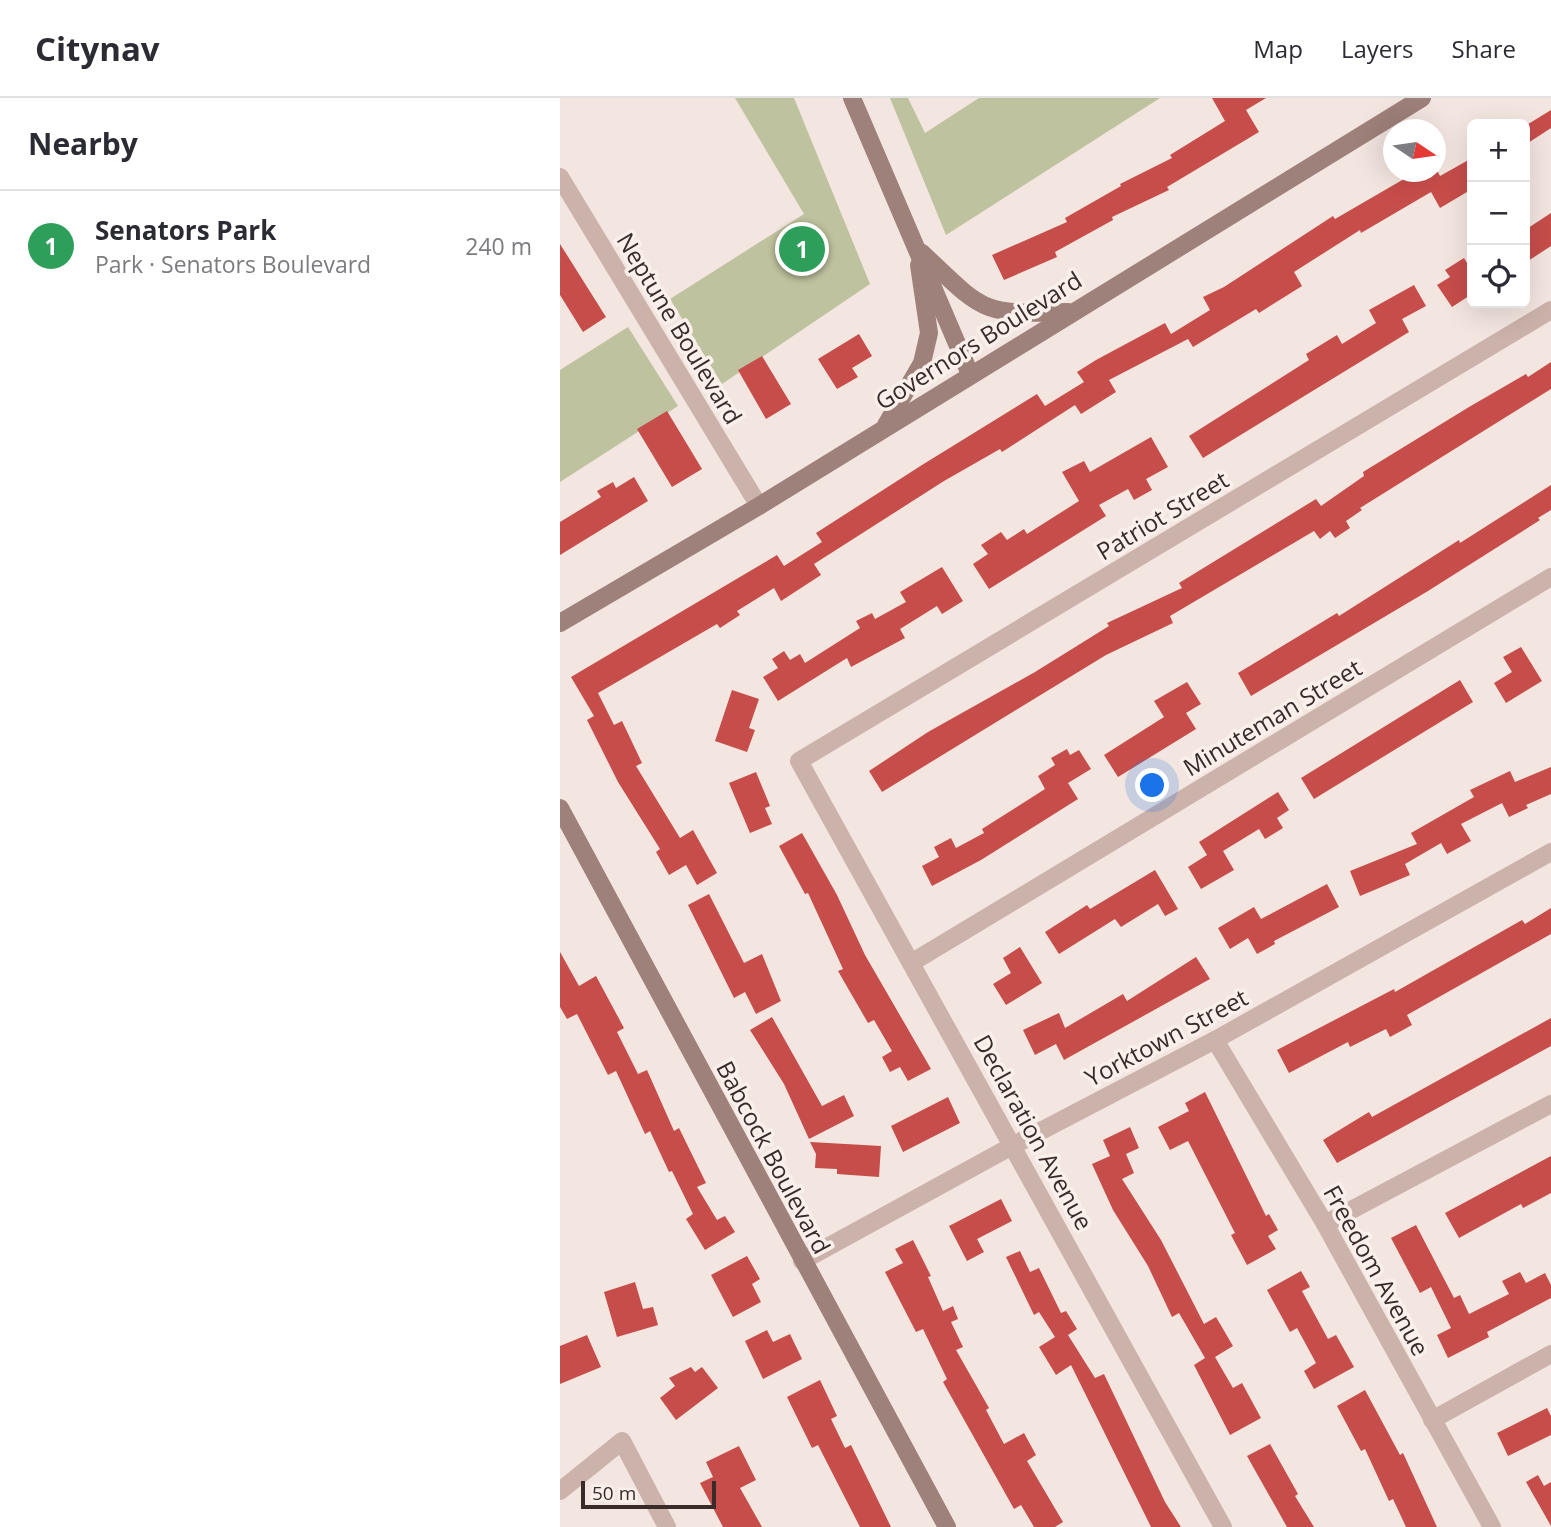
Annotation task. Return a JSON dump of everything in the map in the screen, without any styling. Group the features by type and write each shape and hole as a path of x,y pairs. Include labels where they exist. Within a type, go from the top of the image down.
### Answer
{"main road":[{"path":"852,98 970,374"},
{"name":"Governors Boulevard","path":"560,624 759,506 1422,98"},
{"path":"917,248 960,291 980,305 1000,313 1071,312"},
{"path":"886,426 922,363 929,333 922,304 917,248"},
{"name":"Babcock Boulevard","path":"560,808 947,1527"}],"street":[{"name":"Neptune Boulevard","path":"560,177 759,506"},
{"name":"Patriot Street","path":"799,761 1551,310"},
{"name":"Minuteman Street","path":"911,963 1551,577"},
{"name":"Declaration Avenue","path":"799,761 1014,1145 1223,1527"},
{"name":"Yorktown Street","path":"802,1262 1014,1145 1215,1040 1551,852"},
{"name":"Freedom Avenue","path":"1215,1040 1325,1224 1492,1527"},
{"path":"1325,1224 1551,1104"},
{"path":"1432,1420 1551,1354"},
{"path":"560,1491 622,1441 667,1527"}],"green space":[{"path":"735,98 794,98 870,284 722,384 670,299 804,214"},
{"path":"890,98 908,98 925,133 979,98 1160,98 946,235"},
{"path":"628,327 678,406 560,482 560,370"}],"building":[{"path":"1212,98 1266,98 1246,110 1259,132 1167,187 1169,190 1112,217 1113,220 1055,252 1057,257 1004,280 992,255 1067,222 1065,218 1121,186 1120,184 1172,158 1170,155 1225,121"},
{"path":"1551,110 1551,128 1530,142 1530,123"},
{"path":"1467,161 1467,192 1440,208 1431,192 1361,233 1360,230 1294,272 1302,286 1259,313 1256,309 1193,347 1188,339 1109,380 1116,392 1081,414 1075,405 1002,452 1000,449 944,481 814,564 821,575 781,601 774,588 737,611 740,615 720,628 717,624 598,693 614,725 622,721 642,763 636,766 680,838 693,830 717,873 697,885 686,865 669,875 656,852 660,849 618,782 587,720 594,716 571,677 777,555 784,566 822,542 816,533 1037,394 1045,406 1084,382 1077,372 1096,360 1165,323 1171,334 1210,310 1203,297 1224,287 1333,216 1335,219 1399,182 1446,182 1446,173"},
{"path":"1551,213 1551,246 1530,260 1530,245 1530,227"},
{"path":"560,244 606,317 583,332 560,295"},
{"path":"1464,258 1467,263 1467,297 1452,307 1437,285 1450,277 1445,270"},
{"path":"1414,285 1426,306 1402,319 1409,332 1203,458 1189,436 1309,360 1306,354 1337,335 1342,344 1376,323 1369,310"},
{"path":"859,334 872,356 852,368 858,377 837,389 818,359"},
{"path":"762,356 791,404 766,419 738,370"},
{"path":"1551,362 1551,389 1360,508 1362,510 1346,521 1350,528 1335,538 1330,531 1320,539 1314,531 1170,616 1173,623 1106,655 882,792 869,771 928,732 1035,672 1109,626 1107,623 1182,588 1179,583 1316,499 1321,506 1364,476 1363,472 1469,407"},
{"path":"667,411 702,469 672,487 637,429"},
{"path":"1151,437 1168,467 1146,479 1152,490 1134,500 1128,489 1099,505 1106,516 989,589 973,564 988,554 981,545 1001,532 1007,540 1024,529 1027,534 1079,501 1062,472 1084,461 1090,472"},
{"path":"634,477 648,501 560,555 560,522 601,497 597,491 613,482 616,488"},
{"path":"1551,485 1551,510 1538,518 1540,520 1428,591 1251,696 1238,673 1337,613 1339,616"},
{"path":"942,567 963,601 942,614 937,606 900,629 905,638 851,667 847,658 778,701 763,677 778,668 772,659 784,651 790,660 800,654 805,663 860,628 856,621 872,613 875,619 906,602 900,592"},
{"path":"1521,647 1542,681 1506,703 1494,683 1512,672 1503,657"},
{"path":"1460,680 1473,702 1314,799 1301,778"},
{"path":"1187,682 1201,704 1186,713 1196,729 1118,777 1104,755 1164,717 1154,701"},
{"path":"732,690 759,699 749,728 755,730 747,752 715,741"},
{"path":"1067,749 1070,755 1079,750 1091,769 1068,783 1078,799 981,860 932,886 922,866 939,857 934,847 951,838 956,848 984,833 982,829 1045,789 1038,776 1055,765 1051,758"},
{"path":"1551,767 1551,794 1526,805 1528,808 1509,817 1502,803 1461,824 1471,841 1447,854 1441,843 1405,864 1410,875 1360,896 1350,871 1417,844 1411,833 1474,797 1470,790 1510,771 1515,782"},
{"path":"756,772 770,806 765,808 772,824 750,833 729,783"},
{"path":"1278,792 1289,810 1277,818 1283,828 1265,839 1259,829 1223,851 1234,870 1201,889 1188,867 1207,855 1199,842"},
{"path":"802,833 837,895 865,955 931,1069 908,1081 900,1067 890,1072 882,1057 892,1051 874,1020 868,1023 838,971 843,969 808,893 805,894 779,846"},
{"path":"1155,870 1178,909 1165,916 1158,904 1121,927 1115,919 1059,954 1045,932 1087,905 1090,909"},
{"path":"1327,884 1339,907 1274,941 1275,944 1257,954 1248,938 1230,949 1218,928 1254,907 1261,919"},
{"path":"709,894 744,963 762,954 781,1001 756,1014 745,992 734,998 688,905"},
{"path":"1551,908 1551,934 1407,1015 1412,1025 1390,1037 1386,1029 1350,1047 1348,1042 1289,1073 1277,1050 1394,989 1395,992 1522,920 1525,924"},
{"path":"1020,947 1042,983 1006,1005 993,984 1011,973 1003,958"},
{"path":"560,952 579,986 596,976 624,1028 617,1032 638,1074 647,1070 674,1131 679,1128 706,1183 697,1187 717,1220 725,1216 735,1232 705,1250 686,1219 693,1214 672,1171 669,1172 650,1131 645,1134 616,1071 608,1075 577,1014 567,1019 560,1007"},
{"path":"1196,957 1210,979 1064,1060 1056,1044 1035,1055 1023,1030 1059,1013 1065,1028 1123,994 1127,1001"},
{"path":"772,1017 822,1106 844,1095 854,1116 809,1139 784,1084 750,1030"},
{"path":"1551,1018 1551,1046 1337,1163 1323,1140 1369,1112 1372,1117"},
{"path":"1205,1092 1266,1216 1269,1214 1278,1230 1268,1236 1276,1249 1247,1265 1231,1235 1235,1233 1188,1141 1170,1150 1158,1127 1189,1111 1185,1103"},
{"path":"948,1097 960,1123 903,1152 891,1126"},
{"path":"1130,1127 1139,1148 1126,1154 1134,1173 1122,1179 1161,1240 1204,1324 1216,1317 1233,1346 1215,1357 1233,1388 1242,1383 1261,1418 1230,1435 1194,1365 1205,1358 1179,1313 1172,1317 1148,1266 1113,1210 1092,1164 1110,1156 1103,1140"},
{"path":"810,1142 881,1146 879,1177 837,1174 837,1169 815,1168 816,1154"},
{"path":"1551,1156 1551,1193 1523,1208 1521,1204 1459,1238 1445,1213"},
{"path":"1001,1199 1012,1221 977,1239 984,1252 967,1261 949,1226"},
{"path":"1416,1225 1454,1298 1460,1295 1469,1314 1509,1294 1502,1281 1520,1272 1526,1283 1545,1273 1551,1285 1551,1298 1487,1332 1489,1337 1448,1358 1437,1335 1451,1328 1431,1287 1420,1293 1391,1238"},
{"path":"913,1240 931,1276 928,1277 943,1311 953,1306 958,1319 951,1322 963,1347 956,1350 989,1408 986,1410 1004,1444 1024,1433 1036,1455 1027,1461 1063,1522 1055,1527 1034,1527 1021,1505 1014,1509 943,1382 947,1379 923,1329 916,1332 885,1272 903,1263 895,1249"},
{"path":"1020,1251 1030,1272 1039,1268 1061,1313 1066,1311 1077,1329 1068,1335 1095,1378 1104,1374 1165,1502 1181,1527 1151,1527 1071,1365 1056,1375 1039,1347 1055,1337 1039,1312 1034,1315 1006,1257"},
{"path":"747,1256 760,1279 752,1284 761,1302 733,1317 711,1275"},
{"path":"1301,1271 1310,1287 1302,1291 1328,1339 1336,1335 1354,1367 1314,1389 1304,1371 1316,1363 1297,1328 1290,1332 1267,1290"},
{"path":"635,1282 643,1309 653,1307 658,1325 617,1337 604,1292"},
{"path":"767,1330 773,1342 790,1334 802,1359 763,1379 745,1341"},
{"path":"587,1335 601,1367 560,1384 560,1346"},
{"path":"691,1367 695,1372 702,1367 718,1388 676,1420 660,1398 675,1386 669,1378"},
{"path":"820,1380 837,1416 831,1419 845,1448 851,1445 891,1527 860,1527 818,1445 812,1448 787,1397"},
{"path":"1365,1390 1400,1455 1403,1453 1437,1527 1406,1527 1393,1499 1389,1501 1365,1449 1361,1451 1337,1406"},
{"path":"1547,1408 1551,1416 1551,1435 1508,1456 1497,1433"},
{"path":"1270,1444 1298,1494 1295,1496 1314,1527 1287,1527 1247,1456"},
{"path":"739,1446 756,1480 740,1488 762,1527 723,1527 700,1483 713,1477 706,1462"},
{"path":"1538,1475 1544,1486 1551,1482 1551,1526 1526,1482"}],"place":[{"name":"Senators Park","path":"802,249"}]}
